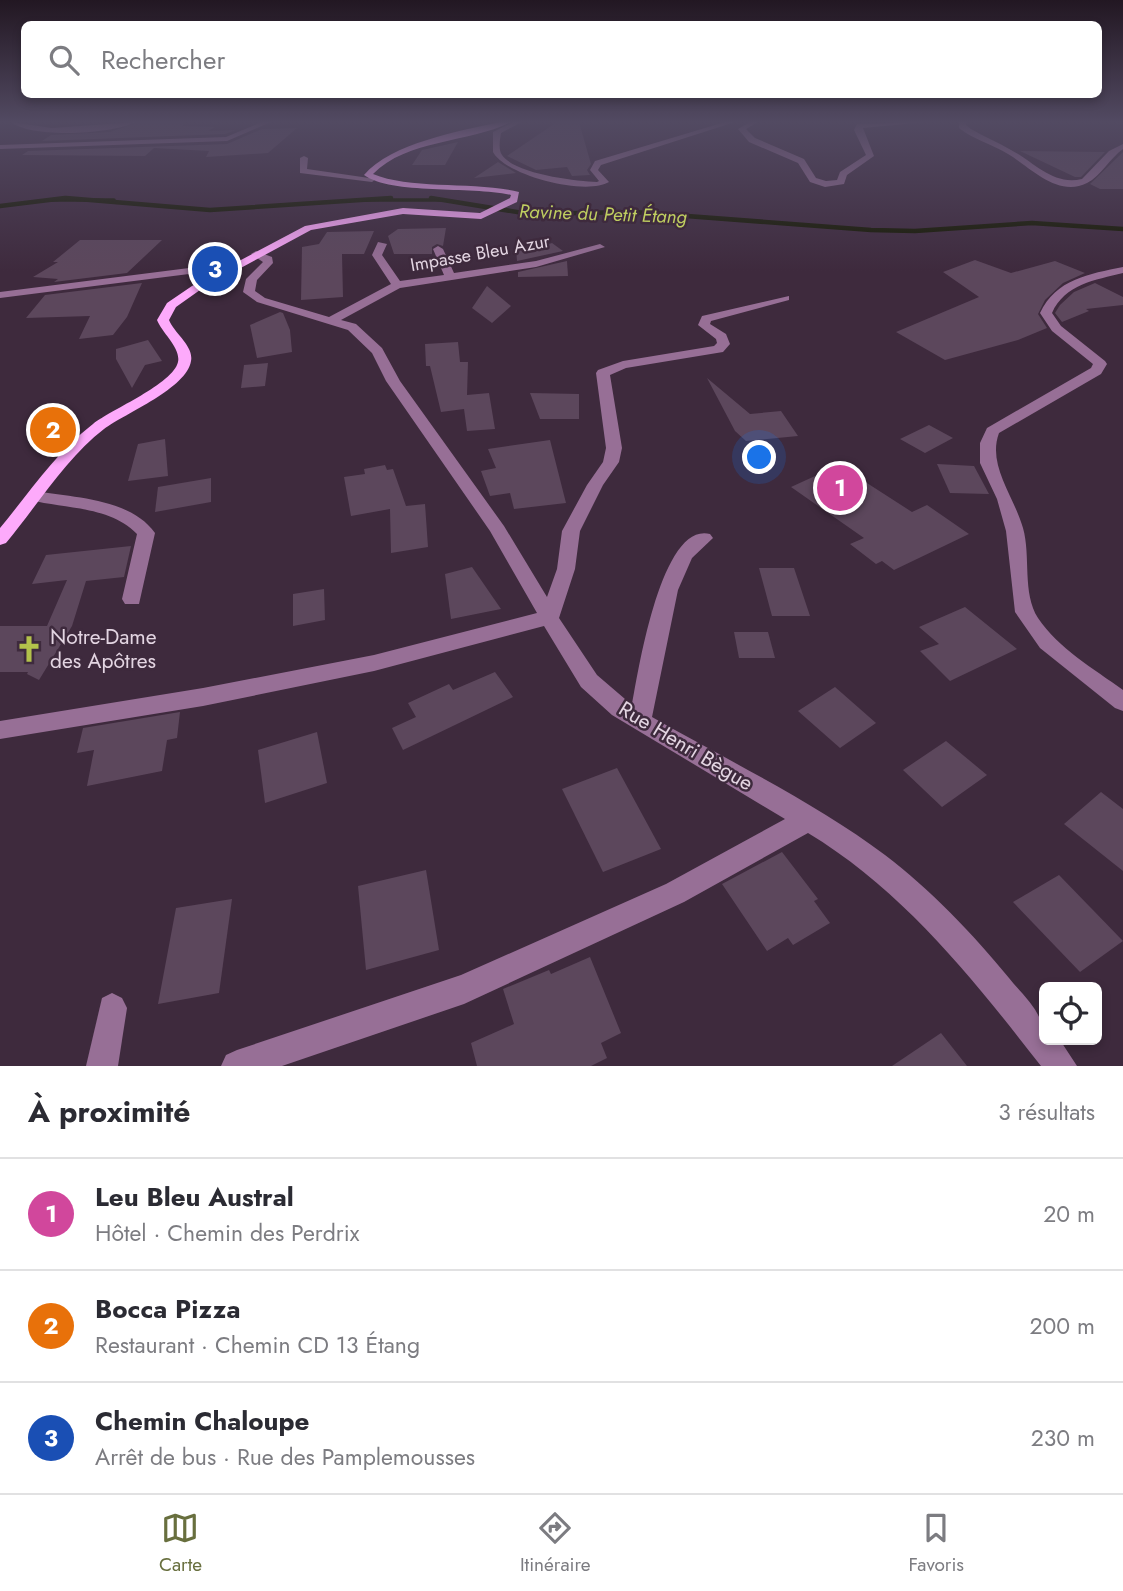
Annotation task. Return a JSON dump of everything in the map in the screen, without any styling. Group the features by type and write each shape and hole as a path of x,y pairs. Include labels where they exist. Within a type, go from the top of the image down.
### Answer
{"main road":[{"path":"0,539 72,452 98,427 176,378 185,361 183,349 167,331 164,313 171,305 224,271 308,228 363,216 418,211 473,216 486,214 514,200 516,194 493,187 372,178 368,175 370,172"}],"street":[{"path":"310,172 372,178"},
{"path":"529,172 587,186 605,182 596,172"},
{"path":"808,172 813,180 833,184 841,181 846,172"},
{"path":"1037,172 1059,181 1082,183 1094,172"},
{"path":"382,244 377,255 397,285"},
{"name":"Impasse Bleu Azur","path":"332,320 397,285 536,264 600,247"},
{"path":"438,249 450,277"},
{"name":"Rue Henri Bègue","path":"256,254 268,260 268,263 252,279 249,292 261,300 332,320 363,335 377,351 393,381 498,530 589,681 620,709 808,820 876,864 921,904 985,971 1061,1066"},
{"path":"1123,270 1066,286 1049,302 1046,313 1059,333 1091,352 1100,364 1096,372 992,431 984,448 987,466 1005,494 1019,548 1021,596 1029,620 1052,645 1123,702"},
{"path":"0,295 189,271 224,271"},
{"path":"0,730 203,697 374,663 550,617 566,569 571,531 594,485 611,462 614,448 603,373 623,365 718,349 724,344 722,337 704,325 706,319 785,298"},
{"path":"36,496 108,511 139,523 146,533 132,599"},
{"path":"640,721 659,627 675,577 684,555 704,538"},
{"path":"237,1066 464,989 675,893 808,820"},
{"path":"102,1066 112,1008"}],"building":[{"path":"483,172 516,173 474,178"},
{"path":"570,172 588,172 590,175 572,176"},
{"path":"1064,172 1086,172 1081,177"},
{"path":"1103,172 1123,172 1123,189 1100,189 1090,184"},
{"path":"446,228 443,246 437,244 432,247 432,254 394,254 388,236 398,229"},
{"path":"374,231 364,254 342,254 343,297 301,300 302,247 319,244 327,232"},
{"path":"80,240 162,240 127,273 54,282 58,279 33,277 58,262 53,262"},
{"path":"552,243 563,251 517,261 516,248 540,247"},
{"path":"975,260 1011,273 1055,261 1085,273 1063,283 1045,300 1038,314 1047,328 1018,340 945,360 896,332 979,297 943,272"},
{"path":"567,261 568,276 518,277 518,272"},
{"path":"142,283 127,317 113,335 79,339 90,316 26,318 45,295"},
{"path":"1095,283 1123,297 1123,305 1086,309 1089,311 1062,322 1055,313 1060,305 1074,292"},
{"path":"487,286 511,306 492,323 472,308"},
{"path":"283,313 290,330 292,352 257,358 250,325"},
{"path":"148,340 162,361 145,365 132,388 116,359 116,349"},
{"path":"458,342 460,362 468,362 467,395 489,393 495,429 467,431 464,409 441,412 430,366 426,366 425,344"},
{"path":"268,363 265,386 241,388 244,365"},
{"path":"707,378 750,414 781,411 798,436 746,441 735,431"},
{"path":"530,393 579,394 579,419 540,419"},
{"path":"929,425 953,438 925,453 900,439"},
{"path":"165,439 168,476 128,481 138,444"},
{"path":"550,440 566,503 514,509 510,493 490,496 481,471 496,468 488,449"},
{"path":"937,464 974,466 989,494 950,493"},
{"path":"385,465 387,470 393,469 406,506 425,504 428,547 391,553 390,509 351,516 344,477 365,474 364,469"},
{"path":"839,465 912,512 927,505 969,534 894,570 882,561 876,564 850,544 864,538 791,487"},
{"path":"211,478 211,502 155,512 158,487"},
{"path":"131,546 124,577 86,581 72,626 39,680 27,674 28,672 0,672 0,626 47,626 67,580 32,584 46,555"},
{"path":"472,567 501,609 451,619 445,574"},
{"path":"759,568 794,568 810,616 772,616"},
{"path":"324,589 325,620 293,626 293,594"},
{"path":"965,607 1017,649 950,681 920,651 939,644 919,627"},
{"path":"734,632 768,632 775,658 739,658"},
{"path":"495,672 513,697 403,750 392,728 416,717 408,703 449,684 453,690"},
{"path":"835,687 876,723 840,748 798,711"},
{"path":"180,712 177,738 167,740 162,771 87,786 94,750 77,753 83,728"},
{"path":"317,732 327,783 265,803 258,750"},
{"path":"946,741 987,775 942,807 903,770"},
{"path":"617,768 661,849 603,872 562,789"},
{"path":"1101,792 1123,809 1123,871 1064,824"},
{"path":"782,852 818,899 814,901 830,923 793,945 788,938 767,951 722,884"},
{"path":"426,870 439,950 366,970 358,886"},
{"path":"1059,875 1123,941 1080,972 1013,902"},
{"path":"232,899 219,993 158,1004 176,908"},
{"path":"590,957 621,1033 601,1043 607,1058 591,1066 477,1066 471,1043 514,1024 503,989 549,970 551,974"},
{"path":"941,1033 967,1066 892,1066"}],"waterway":[{"name":"Ravine du Petit Étang","path":"0,206 65,198"},
{"name":"Ravine du Petit Étang","path":"66,198 90,200"},
{"name":"Ravine du Petit Étang","path":"90,200 210,210 391,198"},
{"name":"Ravine du Petit Étang","path":"431,198 529,214 634,212 871,230 915,231 1032,223 1123,229"},
{"name":"Ravine du Petit Étang","path":"51,200 90,200"},
{"name":"Ravine du Petit Étang","path":"90,200 114,200"},
{"name":"Ravine du Petit Étang","path":"364,200 442,200"}],"place":[{"name":"Chemin Chaloupe","path":"215,269"},
{"name":"Bocca Pizza","path":"53,430"},
{"name":"Leu Bleu Austral","path":"840,488"},
{"name":"Notre-Dame des Apôtres","path":"29,649"}]}
